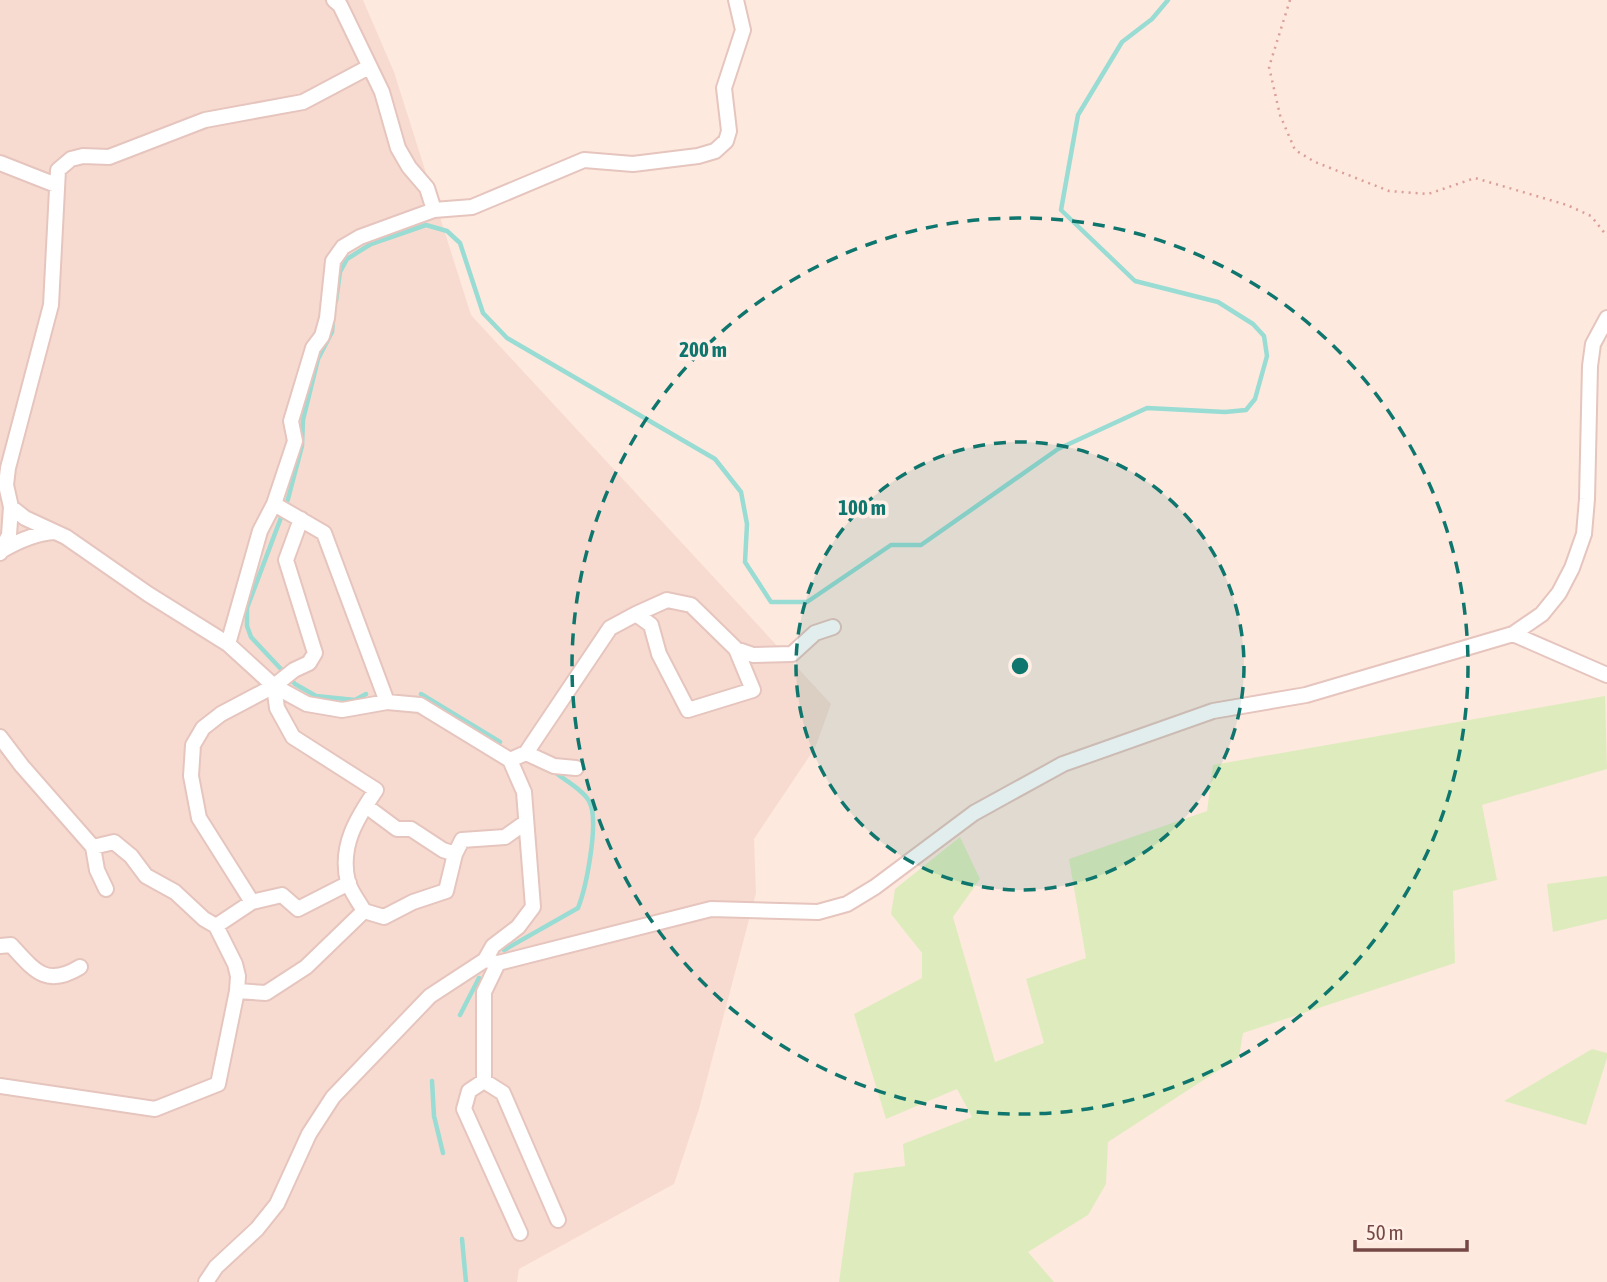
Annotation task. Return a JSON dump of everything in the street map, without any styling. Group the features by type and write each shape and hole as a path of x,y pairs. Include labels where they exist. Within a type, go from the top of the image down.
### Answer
{"street":[{"path":"334,0 340,5 382,92 398,148 409,167 427,188 434,210"},
{"path":"251,902 199,818 191,776 193,746 203,727 309,663 315,653 286,560 286,510 295,441 291,421 313,348 322,336 327,318 333,261 343,247 360,237 434,210 472,207 584,160 633,164 698,156 715,151 726,141 729,131 724,88 743,30 737,0"},
{"path":"1,552 9,535 11,506 6,485 8,468 51,305 58,170 71,159 83,156 109,158 205,120 303,102 369,67"},
{"path":"0,163 56,185"},
{"path":"206,1282 216,1267 257,1229 277,1205 309,1134 333,1097 430,996 492,962 711,909 818,912 847,904 875,887 974,813 1063,764 1213,711 1306,695 1513,634 1542,614 1559,593 1572,568 1584,534 1590,366 1593,344 1607,318"},
{"path":"11,506 25,518 57,532 282,680 307,704 342,710 387,702 420,705 510,761 524,792 533,907 518,927 493,946 485,992 484,1081"},
{"path":"228,644 260,531 286,510"},
{"path":"286,510 324,533 387,702"},
{"path":"1,552 17,542 43,533 57,532"},
{"path":"510,761 526,753 610,628 636,614 667,600 691,605 736,649 753,690 688,710 659,654 651,625 636,614"},
{"path":"736,649 753,655 792,654 815,633 833,627"},
{"path":"1513,634 1607,675"},
{"path":"282,680 277,708 293,737 376,790 353,824 346,859 348,883 364,911 384,918 412,902 446,891 455,854 462,840 505,836 526,822"},
{"path":"0,737 93,847 97,870 106,890"},
{"path":"526,753 554,766 576,768"},
{"path":"366,806 397,829 411,829 443,850 455,854"},
{"path":"0,1086 155,1110 218,1084 238,976 216,926 204,919 175,892 146,876 131,856 114,842 93,847"},
{"path":"216,926 251,902 282,895 298,909 348,883"},
{"path":"237,991 266,993 306,967 364,911"},
{"path":"0,946 11,945 35,971 53,978 80,967"},
{"path":"484,1081 503,1093 558,1220"},
{"path":"484,1081 469,1091 464,1109 520,1233"}],"path":[{"path":"1290,0 1269,67 1280,115 1296,150 1315,162 1389,191 1428,194 1475,178 1567,205 1591,216 1607,236"}],"shaded area":[{"path":"0,0 363,0 394,72 471,315 831,704 815,748 754,839 756,893 699,1109 674,1184 519,1269 517,1282 0,1282"}],"green space":[{"path":"1605,696 1607,769 1482,805 1497,880 1453,891 1455,963 1243,1033 1239,1057 1108,1142 1106,1184 1088,1215 1028,1252 1054,1282 839,1282 854,1173 905,1166 903,1144 972,1117 957,1089 886,1119 854,1014 922,978 922,953 891,914 895,889 960,837 980,879 953,917 995,1062 1044,1043 1026,979 1086,958 1069,859 1207,811 1213,765"},
{"path":"1607,876 1607,919 1553,932 1547,884"},
{"path":"1592,1049 1607,1053 1607,1058 1586,1125 1504,1101"}],"waterway":[{"path":"336,301 340,272 347,259 371,244 426,225 447,231 460,243 483,313 507,338 715,459 741,492 747,524 745,562 771,602 807,602 891,545 921,545 1058,449 1147,408 1225,412 1246,410 1255,399 1267,356 1264,336 1253,324 1218,302 1135,281 1061,210 1078,115 1122,42 1152,19 1168,0"},
{"path":"333,320 332,332 318,359 303,420 302,446 288,499 247,608 247,626 251,637 295,684 316,696 355,700 366,694"},
{"path":"421,694 500,742"},
{"path":"504,950 578,908 581,898 591,854 592,810 583,793 556,773"},
{"path":"460,1015 479,978"},
{"path":"432,1081 434,1116 443,1153"},
{"path":"462,1239 466,1282"}]}
